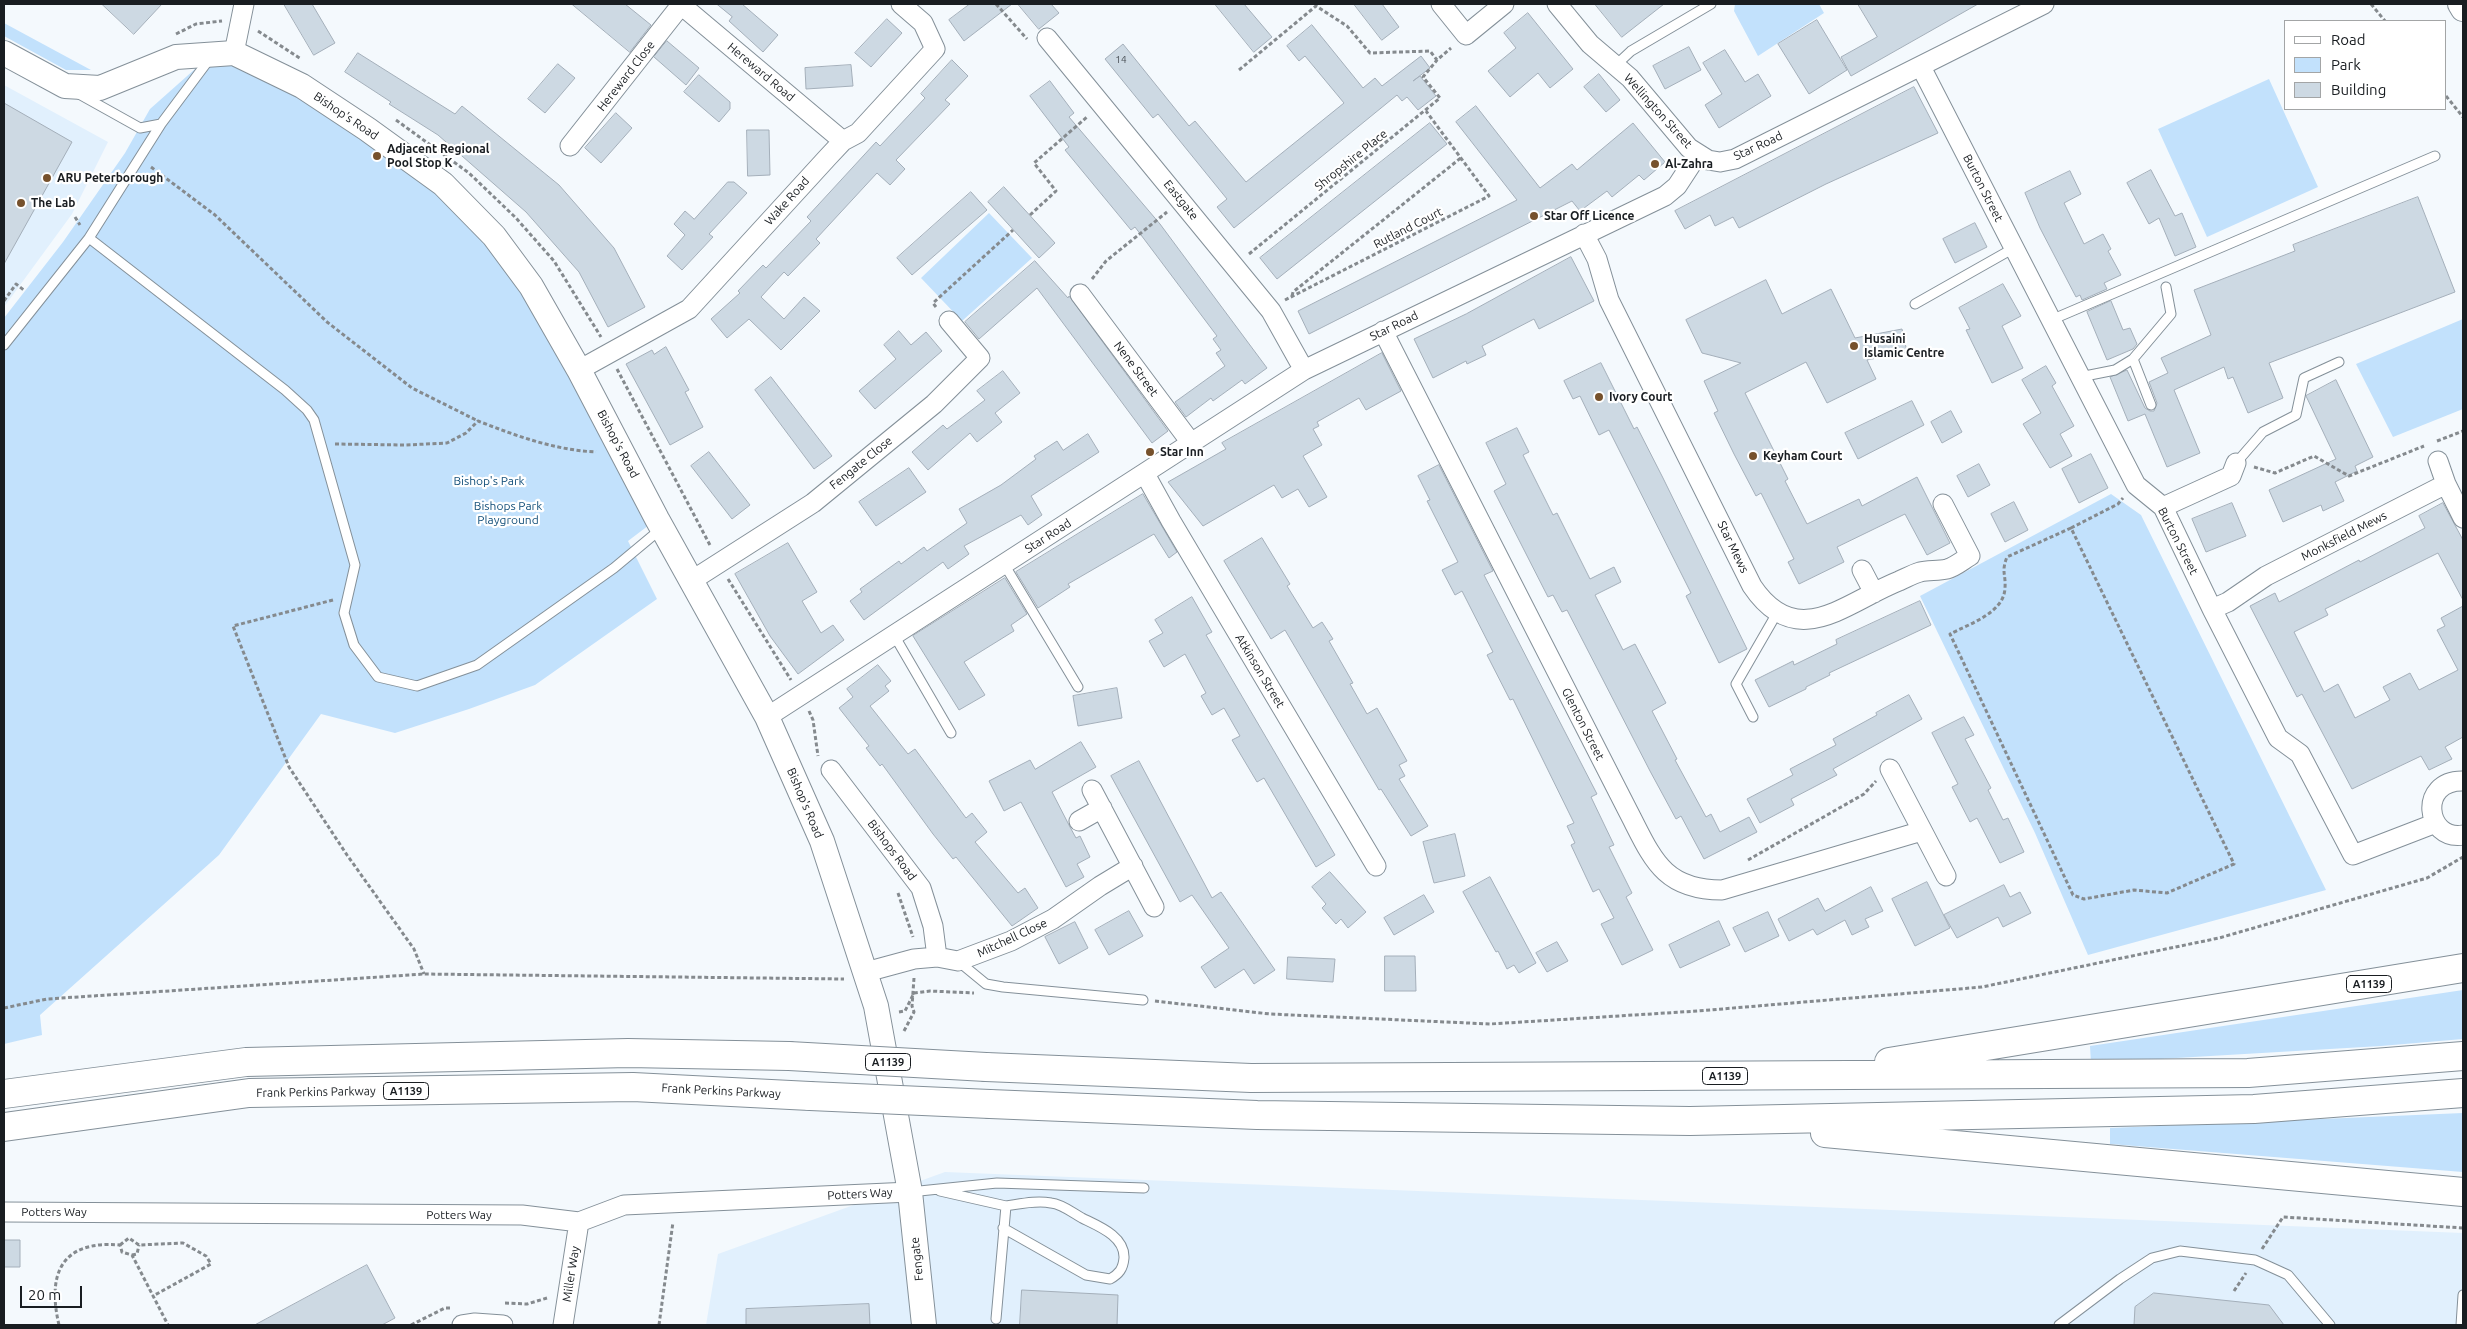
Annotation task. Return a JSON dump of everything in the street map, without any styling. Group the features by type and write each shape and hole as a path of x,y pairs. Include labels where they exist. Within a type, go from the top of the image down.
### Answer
{"highway":[{"name":"A1139","path":"1801,1076 2463,968"},
{"name":"A1139","path":"4,1094 246,1062 628,1052 789,1056 986,1067 1251,1078 2248,1073 2463,1056"},
{"name":"Frank Perkins Parkway","path":"4,1127 249,1093 633,1087 1257,1115 1690,1121"},
{"name":"A1139","path":"1690,1121 2254,1110 2463,1093"},
{"name":"A1139","path":"1690,1121 2463,1192"}],"street":[{"path":"4,52 66,86 100,88 176,57 223,53 244,4"},
{"name":"Hereward Road","path":"681,4 843,141"},
{"name":"Hereward Close","path":"570,146 681,4"},
{"name":"Wake Road","path":"579,370 689,309 843,141 858,133 935,49 923,23 901,4"},
{"path":"1441,4 1466,35 1504,4"},
{"name":"Wellington Street","path":"1557,4 1590,44 1630,78 1676,134 1698,154"},
{"name":"Star Road","path":"767,717 1304,370 1665,196 1677,186 1698,154 1708,160 1720,162 1734,159 2044,4"},
{"path":"2460,4 2463,9"},
{"name":"Eastgate","path":"1037,40 1102,104 1234,266 1270,311 1304,370"},
{"name":"Bishop's Road","path":"223,53 302,86 367,129 443,184 494,236 531,286 579,370 691,581 767,717 822,841 858,976 876,1006 921,1191"},
{"name":"Burton Street","path":"1921,66 2136,485 2163,507 2212,609 2278,738 2300,754 2353,856 2436,823"},
{"name":"Star Mews","path":"1584,234 1597,259 1609,300 1752,586 1761,600 1777,613"},
{"name":"Nene Street","path":"1080,294 1192,444"},
{"name":"Fengate Close","path":"691,581 812,503 934,404 980,358 949,320"},
{"name":"Glenton Street","path":"1383,331 1628,811 1651,854 1669,877 1700,890 1722,890 1922,831"},
{"path":"2438,461 2446,484 2463,518"},
{"path":"2163,507 2230,476 2236,463"},
{"name":"Atkinson Street","path":"1145,474 1376,866"},
{"name":"Monksfield Mews","path":"2212,609 2228,602 2266,576 2446,484"},
{"path":"1777,613 1794,618 1829,616 1920,572 1947,569 1970,556 1943,504"},
{"path":"1862,570 1874,593"},
{"path":"1890,769 1946,876"},
{"name":"Bishops Road","path":"831,770 921,888 933,926 937,957"},
{"path":"2463,781 2446,784 2433,797 2431,806 2436,823 2450,834 2463,835"},
{"path":"1092,790 1154,907"},
{"path":"1079,821 1102,808"},
{"name":"Mitchell Close","path":"958,961 1011,941 1053,919 1100,886 1133,866"},
{"path":"858,976 914,959 937,957 958,961"},
{"name":"Potters Way","path":"4,1212 522,1215 579,1222 624,1205 921,1191"},
{"name":"Fengate","path":"921,1191 924,1325"},
{"name":"Miller Way","path":"563,1325 579,1222"},
{"path":"462,1325 475,1323 503,1325"}],"lane":[{"path":"1615,66 1631,51 1711,4"},
{"path":"4,344 89,238 161,124 206,66 223,53"},
{"path":"66,86 140,128 161,124"},
{"path":"2051,320 2435,156"},
{"path":"89,238 307,410 314,420 355,565 344,613 354,645 378,677 417,686 477,665 614,568 662,527"},
{"path":"1914,304 2014,248"},
{"path":"2080,377 2115,370 2134,359 2171,314 2166,287"},
{"path":"2134,359 2151,405"},
{"path":"2236,463 2263,432 2296,414 2304,378 2339,362"},
{"path":"1004,564 1078,687"},
{"path":"1752,717 1736,684 1777,613"},
{"path":"894,635 951,733"},
{"path":"958,961 986,984 1143,1000"},
{"path":"921,1191 997,1183 1144,1188"},
{"path":"921,1191 1006,1206 1033,1202 1053,1203 1111,1233 1120,1243 1124,1254 1123,1265 1118,1274 1110,1279 1086,1275 1003,1228"},
{"path":"996,1319 1006,1206"},
{"path":"2059,1325 2120,1279 2152,1258 2180,1251 2255,1260 2288,1275 2330,1325"},
{"path":"2461,1325 2463,1295"}],"path":[{"path":"996,4 1037,40"},
{"path":"1312,4 1347,26 1370,53 1430,51 1437,60 1466,35"},
{"path":"2371,4 2384,20"},
{"path":"1239,70 1316,6"},
{"name":"Shropshire Place","path":"1234,266 1440,98 1424,77 1437,60"},
{"path":"2447,97 2463,118"},
{"path":"1030,215 1056,191 1034,163 1102,104"},
{"name":"Rutland Court","path":"1270,311 1292,296 1490,196 1462,156 1426,111"},
{"name":"Rutland Court","path":"1292,296 1293,292 1462,156"},
{"path":"140,158 215,215 334,328 412,388 478,421 529,441 561,449 596,452 619,445"},
{"path":"1080,294 1106,261 1181,201"},
{"path":"949,320 933,303 1013,230"},
{"path":"4,301 16,284 26,291"},
{"path":"322,444 406,445 447,443 466,433 478,421"},
{"path":"2236,463 2275,473 2314,456 2349,476 2463,431"},
{"path":"2071,528 2234,864 2167,893 2134,890 2084,899 2073,895 1950,634 1997,608 2005,589 2002,570 2007,557 2118,504 2136,485"},
{"path":"348,596 233,626 289,767 347,855 414,949 424,974"},
{"path":"1740,864 1864,794 1880,775 1890,769"},
{"path":"1143,1000 1270,1014 1490,1024 1698,1011 1982,987 2218,938 2427,878 2463,857"},
{"path":"902,1036 914,1012 914,970"},
{"path":"4,1008 47,999 424,974 858,976"},
{"path":"914,994 930,991 984,994 1003,987"},
{"path":"897,1013 905,1011 914,994"},
{"path":"659,1325 676,1204"},
{"path":"2234,1291 2284,1217 2463,1228"},
{"path":"59,1325 54,1302 56,1275 65,1261 80,1250 92,1245 120,1245 129,1238 139,1245 183,1243 206,1256 210,1264 153,1296"},
{"path":"120,1245 122,1252 128,1256 139,1250 139,1245"},
{"path":"132,1255 168,1325"}],"shaded area":[{"name":"ARU Peterborough","path":"4,85 108,142 72,214 4,307"},
{"path":"945,1172 2463,1233 2463,1325 706,1325 718,1254"}],"green space":[{"path":"1735,4 1819,4 1824,13 1758,56 1734,11"},
{"path":"4,23 91,70 66,70 4,36"},
{"path":"213,53 287,79 494,236 657,519 628,541 657,599 535,685 469,709 395,733 321,714 219,855 40,1015 42,1035 4,1044 4,318 63,242 125,153 150,109"},
{"path":"2269,79 2318,187 2207,237 2158,129"},
{"path":"989,213 1032,258 962,321 921,278"},
{"path":"2463,319 2463,409 2393,437 2356,364"},
{"path":"2111,494 2141,515 2326,890 2088,955 2035,833 1920,596"},
{"path":"2463,990 2463,1039 2381,1046 2091,1063 2090,1046"},
{"path":"2463,1113 2463,1172 2110,1144 2110,1128"}],"building":[{"path":"102,4 162,4 134,34"},
{"path":"284,4 312,4 335,43 314,55"},
{"path":"572,4 625,4 651,25 630,52"},
{"path":"717,4 742,4 778,35 763,52 729,21 732,17"},
{"path":"970,4 1012,4 964,41 949,20"},
{"path":"1018,4 1051,4 1059,13 1039,29"},
{"path":"1215,4 1244,4 1272,37 1254,52"},
{"path":"1354,4 1382,4 1399,27 1382,40"},
{"path":"1595,4 1664,4 1622,37"},
{"path":"1858,4 1978,4 1851,76 1841,57 1877,37"},
{"path":"1528,13 1573,69 1550,88 1538,73 1510,97 1488,71 1516,48 1504,33"},
{"path":"887,19 902,33 871,67 855,53"},
{"path":"1817,20 1847,70 1809,94 1778,44"},
{"path":"1312,25 1363,88 1375,78 1382,86 1421,56 1430,68 1413,81 1420,76 1436,96 1418,110 1407,97 1402,101 1397,95 1234,228 1217,207 1227,199 1158,114 1153,118 1105,59 1123,44 1189,126 1195,121 1246,182 1344,103 1305,56 1299,61 1287,46"},
{"path":"667,41 699,68 686,85 654,57"},
{"path":"1689,47 1701,70 1665,89 1653,66"},
{"path":"1725,50 1745,82 1758,74 1771,96 1719,128 1705,105 1722,94 1703,63"},
{"path":"358,53 455,114 462,106 559,185 614,248 645,307 608,327 579,272 526,212 438,135 389,104 391,102 345,72"},
{"path":"952,60 968,76 945,100 950,104 896,160 905,169 890,185 877,173 816,239 820,243 788,276 784,272 761,297 784,319 804,297 820,311 781,350 749,319 727,338 711,319 740,293 738,291 763,265 766,268 811,221 807,217 876,142 880,146 925,98 921,94"},
{"path":"558,64 575,78 545,113 528,99"},
{"path":"851,65 853,86 806,89 805,68"},
{"path":"1599,74 1620,100 1606,112 1584,87"},
{"path":"699,75 730,102 730,109 719,122 684,92"},
{"path":"1050,81 1074,113 1069,117 1160,224 1267,368 1245,384 1242,380 1213,401 1211,398 1186,417 1175,402 1225,366 1216,353 1221,350 1213,339 1217,336 1135,227 1131,230 1065,150 1069,147 1030,96"},
{"path":"1914,87 1938,133 1826,184 1739,228 1733,217 1715,226 1710,215 1685,229 1675,211"},
{"name":"The Lab","path":"4,103 72,142 4,264"},
{"path":"1476,106 1540,188 1572,164 1577,170 1633,123 1665,162 1644,180 1639,175 1612,197 1607,191 1580,211 1572,201 1309,334 1298,311 1517,200 1456,122"},
{"path":"616,113 632,128 601,163 585,148"},
{"path":"1430,123 1447,144 1277,279 1260,258"},
{"path":"747,130 769,130 770,175 748,176"},
{"path":"2151,170 2175,216 2182,213 2196,247 2175,256 2159,218 2149,224 2127,183"},
{"path":"2070,171 2081,194 2064,203 2084,244 2103,234 2111,249 2108,251 2121,275 2104,283 2107,289 2082,300 2080,295 2076,297 2040,228 2025,193"},
{"path":"728,182 734,182 747,193 709,234 713,237 682,270 667,256 685,235 674,224 685,211 694,219"},
{"path":"1004,187 1055,243 1039,258 988,202"},
{"path":"971,192 987,210 912,275 897,258"},
{"path":"2418,197 2455,292 2269,363 2283,398 2248,413 2233,377 2228,379 2224,367 2174,390 2200,453 2167,467 2145,414 2128,421 2110,377 2127,370 2145,408 2154,411 2157,403 2149,382 2168,373 2161,358 2211,335 2194,290 2295,251 2293,245"},
{"path":"1975,223 1987,247 1955,263 1943,239"},
{"path":"1571,257 1594,301 1539,329 1534,319 1482,346 1486,355 1467,364 1466,361 1433,378 1414,339 1466,314"},
{"path":"1035,261 1068,298 1069,296 1168,431 1152,443 1037,288 979,339 965,322"},
{"path":"1766,280 1782,314 1831,289 1855,338 1902,329 1907,352 1867,360 1876,379 1827,403 1806,362 1745,393 1788,479 1785,481 1807,524 1859,499 1862,506 1917,477 1950,543 1927,555 1905,514 1837,547 1844,562 1799,584 1788,562 1794,559 1761,493 1756,496 1734,454 1714,413 1718,411 1704,381 1741,363 1702,353 1686,320"},
{"path":"2003,284 2021,316 2002,326 2023,368 1992,383 1966,330 1970,329 1959,308"},
{"path":"2111,301 2123,330 2130,328 2137,344 2133,349 2107,360 2087,312"},
{"path":"899,331 911,345 926,332 942,351 875,409 859,391 896,359 884,345"},
{"path":"666,347 689,390 685,392 703,427 670,445 626,364 652,350 654,354"},
{"path":"1382,353 1401,391 1366,410 1359,398 1317,422 1319,426 1313,429 1322,445 1303,456 1327,497 1309,507 1298,489 1282,498 1274,485 1203,526 1168,482 1226,449 1222,443"},
{"path":"1601,363 1634,429 1637,427 1747,649 1719,663 1686,596 1691,593 1609,430 1599,435 1580,396 1573,399 1564,381"},
{"path":"2046,366 2056,383 2052,386 2074,426 2060,434 2072,456 2050,468 2023,424 2041,413 2022,380"},
{"path":"1003,371 1020,393 995,413 1002,422 977,442 970,433 928,470 912,452 943,425 947,429 985,400 977,391"},
{"path":"771,377 832,456 814,469 755,390"},
{"path":"2336,380 2373,457 2355,466 2357,471 2335,482 2344,501 2323,511 2321,505 2283,522 2269,490 2336,459 2306,396"},
{"path":"1912,401 1924,425 1858,459 1845,433"},
{"path":"1951,411 1962,432 1942,443 1931,422"},
{"path":"1517,428 1529,452 1523,455 1553,515 1557,513 1590,579 1614,567 1621,582 1595,595 1623,650 1635,644 1666,703 1652,711 1677,759 1675,760 1706,817 1711,814 1720,832 1749,817 1757,832 1704,859 1681,816 1676,819 1567,610 1562,612 1553,595 1548,597 1494,491 1506,484 1486,443"},
{"path":"1088,434 1099,452 1031,496 1042,515 1028,525 1021,515 964,546 969,554 948,569 943,562 864,620 850,601 862,592 860,589 899,561 901,564 924,547 927,551 967,523 959,509 1001,485 1036,459 1034,456 1057,441 1063,450"},
{"path":"709,452 750,505 732,519 691,466"},
{"path":"2091,454 2108,488 2079,503 2062,469"},
{"path":"1979,464 1990,485 1968,497 1957,476"},
{"path":"1439,465 1493,571 1484,575 1597,794 1591,797 1614,845 1609,847 1632,893 1626,897 1653,950 1622,965 1601,924 1614,918 1599,889 1593,892 1571,845 1575,843 1567,826 1574,823 1513,699 1510,700 1487,655 1493,652 1462,591 1455,595 1442,570 1458,562 1427,501 1430,500 1418,476"},
{"path":"909,468 926,492 876,526 859,502"},
{"path":"1143,494 1177,552 1169,558 1154,534 1068,584 1070,587 1038,608 1016,572"},
{"path":"2014,502 2028,530 2005,542 1991,514"},
{"path":"2232,503 2246,536 2206,552 2192,519"},
{"path":"2443,503 2463,540 2463,600 2438,553 2325,609 2328,615 2294,632 2324,692 2338,684 2355,718 2390,700 2383,687 2410,673 2419,690 2458,670 2437,630 2445,626 2441,618 2463,606 2463,737 2445,747 2452,759 2429,770 2421,756 2352,789 2302,694 2297,697 2250,606 2275,593 2279,602 2425,528 2419,516"},
{"path":"1262,538 1290,584 1287,586 1313,628 1322,622 1333,639 1329,641 1353,683 1350,684 1367,714 1377,708 1407,761 1399,765 1405,776 1399,779 1428,826 1411,836 1381,789 1379,790 1285,630 1271,639 1224,561"},
{"path":"788,543 817,592 802,601 821,633 833,625 844,640 798,674 770,636 735,574"},
{"path":"1005,578 1027,614 1011,625 1014,631 964,662 985,695 959,710 913,636"},
{"path":"1192,597 1212,632 1206,635 1335,855 1316,867 1264,778 1257,782 1232,740 1240,736 1224,708 1212,715 1201,696 1206,693 1185,654 1164,667 1149,641 1163,633 1155,620"},
{"path":"1920,601 1931,625 1829,673 1830,675 1806,687 1806,689 1769,707 1755,680 1793,661 1794,665 1837,644 1836,640"},
{"path":"878,665 891,681 885,686 889,691 870,706 908,754 915,749 966,818 972,813 987,832 975,842 1018,893 1025,888 1038,908 1012,926 956,857 953,859 933,834 882,764 880,766 866,748 869,746 839,708 853,697 847,689"},
{"path":"1117,688 1122,718 1078,726 1073,696"},
{"path":"1909,695 1922,719 1833,769 1837,775 1791,799 1794,805 1760,823 1747,799 1793,775 1790,769 1836,745 1833,739"},
{"path":"1964,717 1974,735 1965,739 1991,788 1988,790 2003,820 2008,818 2024,852 2000,863 1977,818 1970,822 1952,787 1958,784 1932,733"},
{"path":"1081,742 1096,767 1052,792 1076,838 1080,836 1090,857 1077,864 1084,877 1066,887 1021,802 1004,811 989,781 1030,760 1035,769"},
{"path":"1139,761 1212,898 1221,892 1275,970 1254,984 1244,969 1215,988 1201,967 1229,948 1192,895 1180,902 1111,776"},
{"path":"1455,834 1465,876 1434,883 1423,842"},
{"path":"1330,872 1366,912 1348,928 1341,919 1336,924 1322,908 1326,904 1312,887"},
{"path":"1490,877 1536,963 1519,973 1514,965 1507,969 1463,892"},
{"path":"1927,882 1950,928 1915,946 1892,899"},
{"path":"2004,885 2010,897 2020,892 2031,913 2003,927 1998,917 1957,938 1944,915"},
{"path":"1871,887 1883,911 1865,919 1869,927 1852,935 1845,920 1817,935 1813,929 1789,941 1778,919 1818,898 1825,911"},
{"path":"1424,895 1434,912 1394,935 1384,918"},
{"path":"1129,911 1143,936 1109,955 1095,930"},
{"path":"1768,912 1779,936 1745,952 1733,928"},
{"path":"1719,921 1730,945 1680,968 1669,945"},
{"path":"1075,922 1088,948 1059,964 1045,937"},
{"path":"1557,942 1568,961 1547,972 1536,953"},
{"path":"1385,956 1415,956 1416,991 1385,991"},
{"path":"1288,957 1335,959 1333,982 1287,979"},
{"path":"4,1240 20,1240 20,1267 4,1267"},
{"path":"367,1265 395,1318 382,1325 255,1325"},
{"path":"1022,1290 1118,1295 1117,1325 1020,1325"},
{"path":"2154,1293 2269,1305 2284,1325 2134,1325 2135,1307"},
{"path":"869,1304 870,1325 746,1325 746,1309"}],"place":[{"name":"Adjacent Regional Pool Stop K","path":"377,156"},
{"name":"Al-Zahra","path":"1655,164"},
{"name":"ARU Peterborough","path":"47,178"},
{"name":"The Lab","path":"21,203"},
{"name":"Star Off Licence","path":"1534,216"},
{"name":"Husaini Islamic Centre","path":"1854,346"},
{"name":"Ivory Court","path":"1599,397"},
{"name":"Star Inn","path":"1150,452"},
{"name":"Keyham Court","path":"1753,456"}],"park label":[{"name":"Bishop's Park","path":"489,481"},
{"name":"Bishops Park Playground","path":"508,513"}]}
